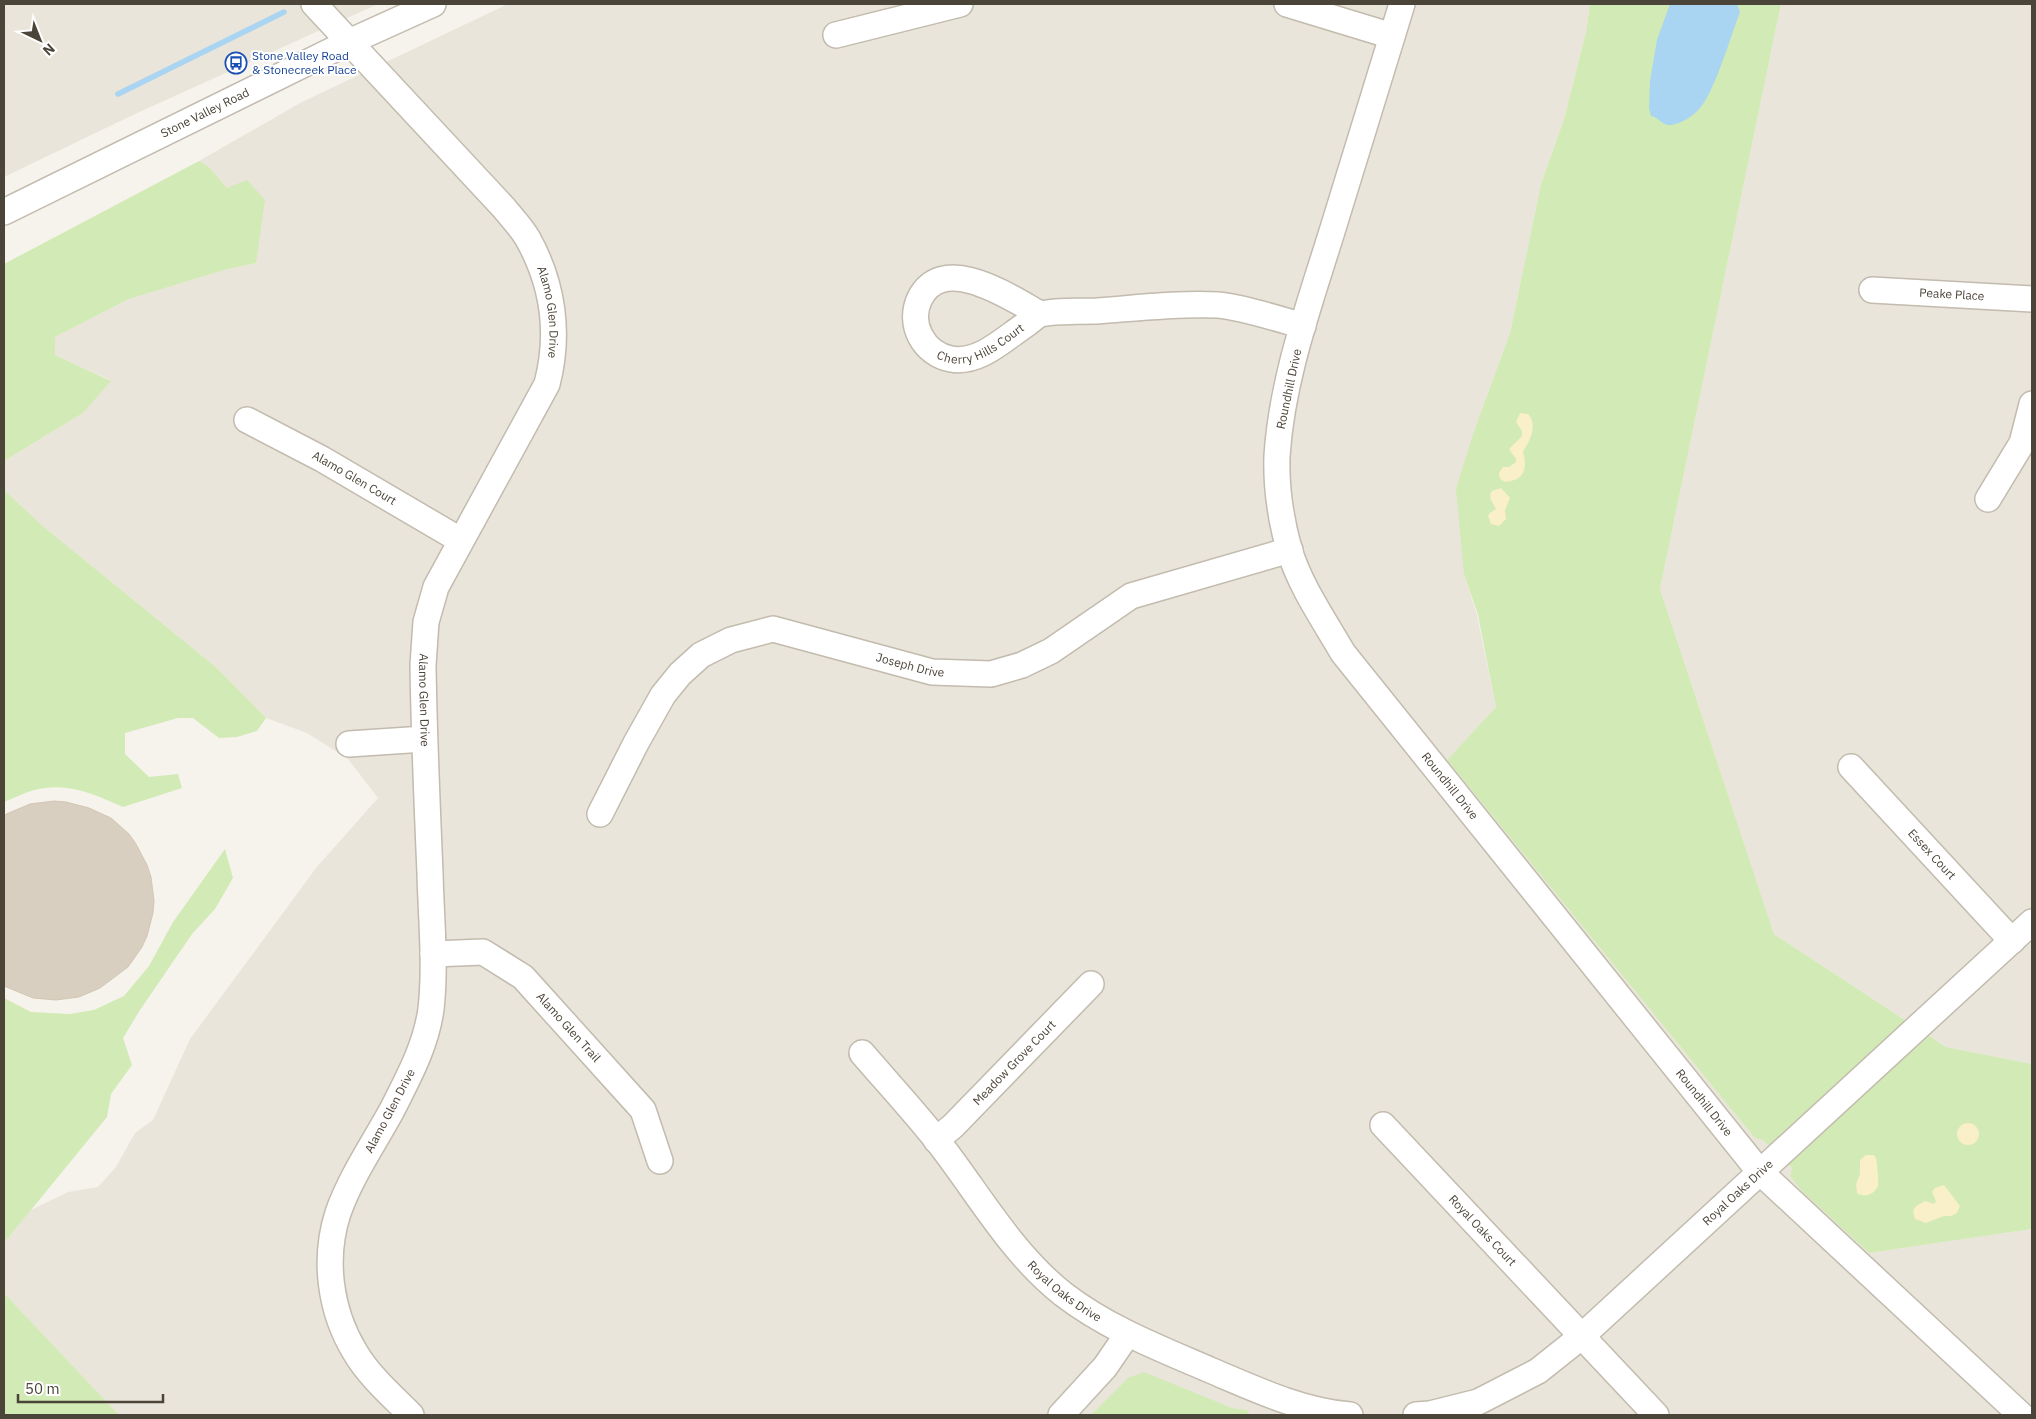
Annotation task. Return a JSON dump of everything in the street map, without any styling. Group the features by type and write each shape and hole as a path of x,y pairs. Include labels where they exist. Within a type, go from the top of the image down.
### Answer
{"street":[{"name":"Alamo Glen Drive","path":"314,4 504,208 528,238 543,271 552,304 553,361 547,384 436,587 426,622 423,664 424,739 433,954 430,1011 420,1051 409,1077 347,1193 334,1230 330,1256 332,1294 355,1352 372,1376 411,1415"},
{"name":"Stone Valley Road","path":"4,212 349,42 434,4"},
{"path":"836,35 960,4"},
{"path":"1287,4 1392,36"},
{"name":"Roundhill Drive","path":"1402,4 1303,326 1281,415 1277,458 1282,512 1290,550 1314,604 1343,653 1759,1171 2021,1415"},
{"name":"Cherry Hills Court","path":"1040,314 992,288 969,279 957,278 935,282 928,288 920,298 916,318 920,337 930,349 944,357 963,360 983,353 1040,314 1182,305 1220,305 1303,326"},
{"name":"Peake Place","path":"1872,290 2032,299"},
{"path":"1988,499 2022,443 2032,404"},
{"name":"Alamo Glen Court","path":"247,420 322,460 460,540"},
{"name":"Joseph Drive","path":"600,814 662,695 680,674 701,655 731,640 773,629 932,672 991,674 1022,665 1052,650 1131,596 1290,550"},
{"path":"350,744 424,739"},
{"name":"Essex Court","path":"1850,767 2012,941"},
{"name":"Royal Oaks Drive","path":"1416,1415 1430,1414 1478,1402 1538,1371 1582,1336 1759,1171 2032,922"},
{"name":"Alamo Glen Trail","path":"433,954 483,952 523,977 643,1110 660,1161"},
{"name":"Meadow Grove Court","path":"936,1140 953,1126 1092,984"},
{"name":"Royal Oaks Drive","path":"862,1053 936,1140 987,1210 1040,1274 1064,1294 1127,1335 1233,1380 1300,1406 1330,1413 1350,1415"},
{"name":"Royal Oaks Court","path":"1383,1125 1656,1415"},
{"path":"1060,1415 1105,1367 1127,1335"}],"shaded area":[{"path":"4,4 378,4 135,114 4,177"},
{"path":"508,4 1590,4 1586,32 1564,119 1541,184 1510,333 1474,431 1464,574 1477,615 1496,707 1447,760 1749,1131 1755,1138 1763,1140 1792,1168 1790,1176 1869,1253 2032,1229 2032,1415 1248,1415 1248,1410 1232,1408 1105,1403 1091,1415 119,1415 4,1293 4,1243 31,1210 68,1192 98,1187 116,1167 135,1133 153,1120 190,1039 316,868 378,798 348,759 307,733 266,718 217,668 44,527 4,490 4,461 83,413 110,380 55,355 55,337 129,299 224,270 256,263 227,188 209,167 199,161 302,102"},
{"path":"1781,4 2032,4 2032,1064 1946,1047 1774,934 1660,589"}],"green space":[{"path":"1590,4 1781,4 1660,589 1774,934 1946,1047 2032,1064 2032,1229 1869,1253 1803,1192 1790,1176 1792,1168 1763,1140 1755,1138 1749,1131 1447,760 1496,707 1478,615 1464,574 1456,489 1474,431 1510,333 1541,184 1564,119 1586,32"},
{"path":"199,161 209,167 227,188 247,180 265,200 256,263 224,270 129,299 55,337 55,355 111,381 83,413 4,461 4,264"},
{"path":"4,490 44,527 217,668 266,718 257,731 237,737 219,738 193,718 178,718 125,733 125,754 149,777 178,774 182,788 123,807 75,789 55,787 35,790 4,802"},
{"path":"225,849 233,878 215,909 192,934 123,1038 132,1065 111,1094 107,1117 4,1243 4,998 31,1012 70,1014 94,1010 124,996 149,966 173,922"},
{"path":"4,1293 119,1415 4,1415"},
{"path":"1144,1372 1232,1408 1248,1410 1249,1415 1091,1415 1128,1378"}],"sand":[{"path":"1520,413 1528,414 1533,428 1523,451 1525,468 1517,479 1505,482 1500,479 1499,473 1503,467 1509,467 1516,462 1509,449 1522,436 1522,431 1516,422"},
{"path":"1501,488 1510,498 1505,510 1506,519 1499,526 1491,524 1488,516 1496,509 1490,498 1491,493"},
{"path":"1968,1123 1976,1126 1979,1134 1976,1142 1968,1145 1960,1142 1957,1134 1960,1126"},
{"path":"1866,1155 1874,1155 1876,1158 1878,1186 1871,1193 1863,1195 1857,1193 1856,1184 1860,1174 1860,1160"},
{"path":"1944,1185 1960,1206 1957,1213 1926,1223 1915,1219 1913,1211 1916,1206 1925,1201 1934,1204 1936,1201 1932,1192 1935,1188"}],"water":[{"path":"1670,4 1737,4 1740,12 1717,76 1706,100 1690,117 1679,123 1668,125 1651,116 1649,108 1650,81 1657,40"}],"building":[{"path":"54,801 89,808 111,818 129,834 147,865 151,877 154,901 147,936 128,967 100,988 79,997 56,1000 33,998 4,986 4,815 30,804"}],"waterway":[{"path":"118,94 284,12"}],"place":[{"name":"Stone Valley Road & Stonecreek Place","path":"236,63"}]}
